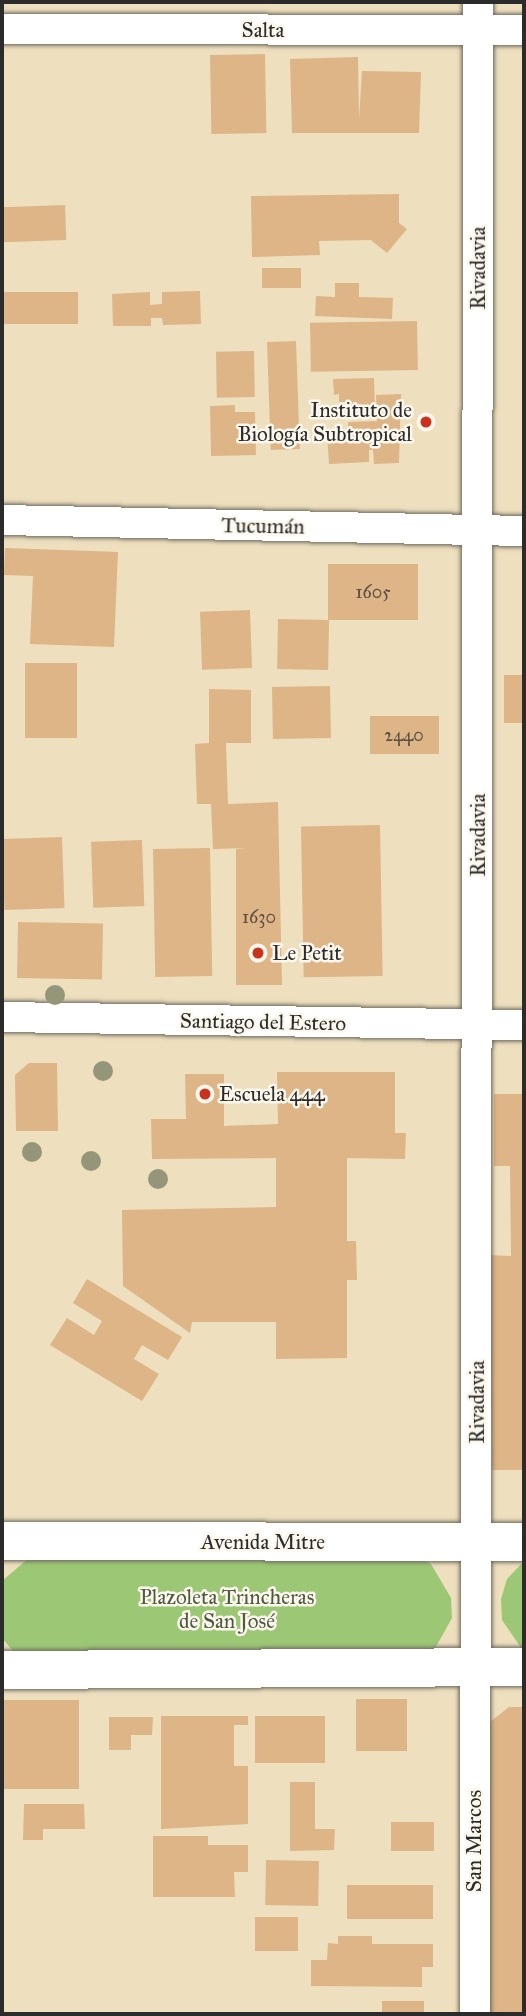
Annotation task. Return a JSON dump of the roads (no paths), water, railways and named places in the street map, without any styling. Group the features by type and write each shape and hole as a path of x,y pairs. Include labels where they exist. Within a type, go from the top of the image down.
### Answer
{"main road":[{"name":"Avenida Mitre","path":"2,1541 524,1542"},
{"path":"2,1671 524,1667"}],"street":[{"name":"Salta","path":"2,29 478,16 524,30"},
{"name":"Rivadavia","path":"474,1668 477,1542 478,16"},
{"name":"Tucumán","path":"2,520 524,531"},
{"name":"Santiago del Estero","path":"2,1017 524,1025"},
{"name":"San Marcos","path":"474,1668 475,2014"}],"place":[{"name":"Instituto de Biología Subtropical","path":"426,422"},
{"name":"Le Petit","path":"258,953"},
{"name":"Escuela 444","path":"205,1094"}],"park label":[{"name":"Plazoleta Trincheras de San José","path":"227,1609"}]}
